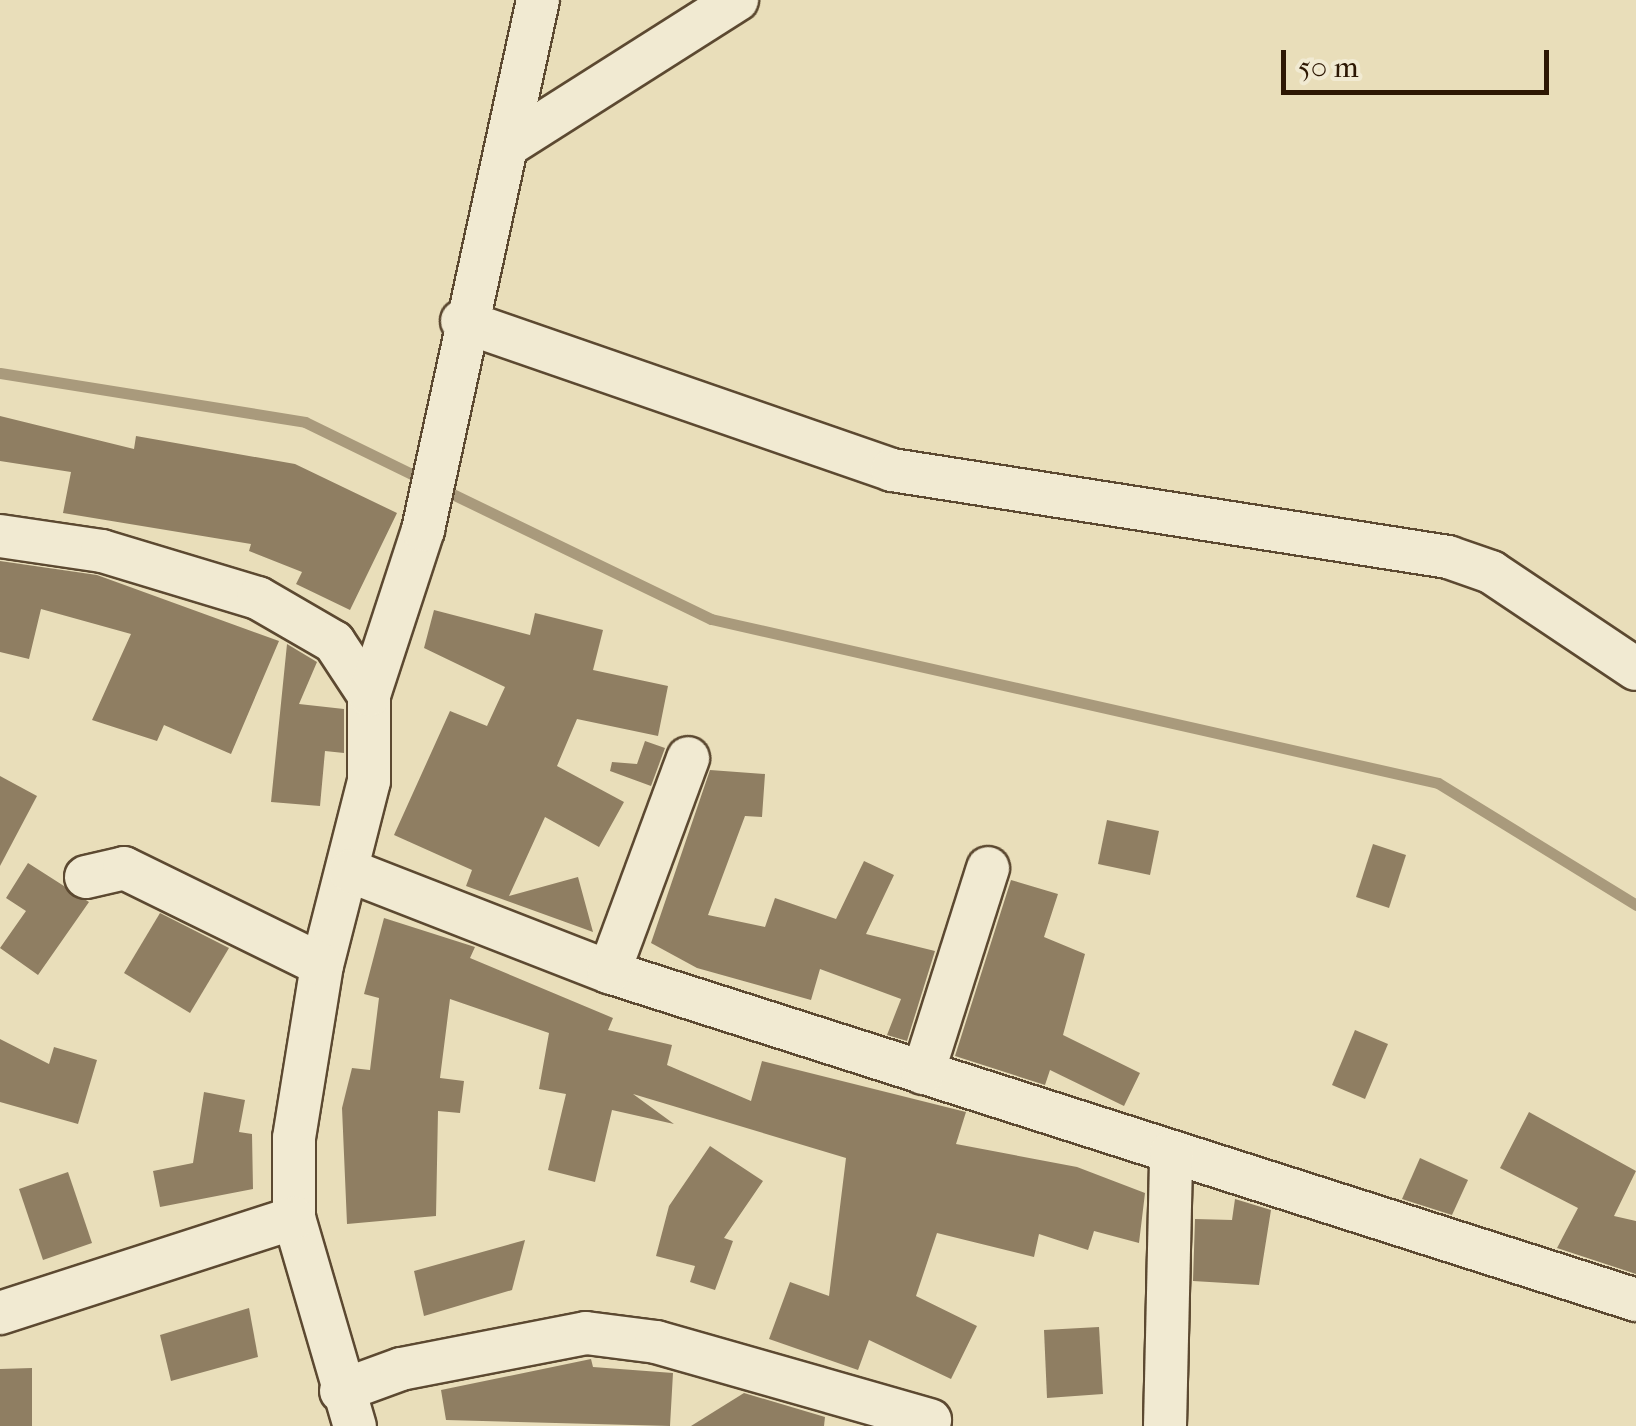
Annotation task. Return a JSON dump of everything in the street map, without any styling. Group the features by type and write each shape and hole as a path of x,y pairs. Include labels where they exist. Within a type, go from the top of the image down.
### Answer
{"street":[{"path":"369,694 423,530 462,321 510,144 538,0"},
{"path":"510,144 736,0"},
{"path":"462,321 892,470 1448,558 1491,572 1636,669"},
{"path":"0,536 121,556 258,598 334,642 369,694 376,732 350,871 322,965 294,1138 294,1218 348,1408 401,1369 586,1332 656,1342 930,1420"},
{"path":"610,972 688,758"},
{"path":"86,877 124,868 322,965"},
{"path":"923,1072 988,868"},
{"path":"350,871 610,972 1636,1300"},
{"path":"1165,1426 1171,1152"},
{"path":"2,1303 294,1218"}],"building":[{"path":"0,416 134,449 136,436 295,464 397,513 350,610 296,584 302,572 249,551 251,544 63,513 71,472 0,461"},
{"path":"0,561 97,575 279,641 231,754 164,725 157,741 92,720 131,634 41,609 29,659 0,652"},
{"path":"434,610 530,635 535,613 603,630 593,670 668,686 658,736 577,719 557,766 624,802 599,847 545,817 509,896 578,877 593,932 466,886 472,870 394,835 450,711 487,726 505,687 424,648"},
{"path":"287,644 317,662 299,704 344,709 344,753 325,751 320,806 271,802"},
{"path":"645,741 665,748 651,786 610,771 612,762 637,764"},
{"path":"710,770 765,774 762,817 745,816 708,915 765,927 775,898 836,919 864,861 894,875 866,934 935,951 907,1041 887,1035 901,999 820,969 811,1000 697,968 651,943"},
{"path":"0,776 37,796 0,866"},
{"path":"1107,820 1159,831 1150,875 1098,864"},
{"path":"1373,844 1406,855 1389,908 1356,897"},
{"path":"28,863 89,902 38,975 0,948 26,911 6,898"},
{"path":"1011,880 1058,894 1044,937 1085,954 1063,1035 1140,1073 1124,1106 1050,1070 1045,1085 955,1056"},
{"path":"160,913 229,948 190,1013 124,973"},
{"path":"384,918 475,947 470,958 613,1018 608,1030 672,1045 667,1065 751,1101 762,1061 966,1112 956,1144 1077,1167 1145,1193 1139,1243 1094,1231 1088,1250 1039,1234 1034,1257 937,1233 916,1296 977,1326 951,1379 869,1340 858,1370 769,1339 790,1282 829,1296 846,1158 633,1094 674,1124 612,1110 595,1182 548,1170 566,1094 539,1089 549,1033 450,999 440,1078 464,1081 460,1113 438,1111 436,1216 347,1224 342,1108 352,1068 370,1070 379,998 364,994"},
{"path":"1355,1030 1388,1044 1365,1099 1332,1085"},
{"path":"0,1039 49,1064 54,1047 97,1060 78,1124 0,1102"},
{"path":"204,1092 245,1100 239,1132 252,1134 253,1189 160,1207 153,1171 193,1163"},
{"path":"1529,1112 1636,1171 1614,1216 1636,1221 1636,1274 1557,1248 1578,1208 1500,1168"},
{"path":"710,1146 763,1181 724,1238 733,1241 715,1290 690,1282 695,1266 656,1256 669,1206"},
{"path":"1420,1158 1468,1180 1452,1215 1402,1199"},
{"path":"68,1172 92,1243 43,1260 19,1189"},
{"path":"1235,1199 1271,1210 1259,1285 1193,1281 1195,1219 1232,1220"},
{"path":"525,1240 512,1290 424,1316 414,1271"},
{"path":"249,1308 258,1357 171,1381 160,1335"},
{"path":"1099,1327 1103,1394 1047,1398 1044,1330"},
{"path":"591,1359 593,1367 673,1373 670,1426 446,1420 441,1390"},
{"path":"32,1368 32,1426 0,1426 0,1369"},
{"path":"744,1393 825,1417 824,1426 691,1426"}],"waterway":[{"path":"0,373 305,422 424,480"},
{"path":"440,488 711,619 1438,783 1636,905"}]}
